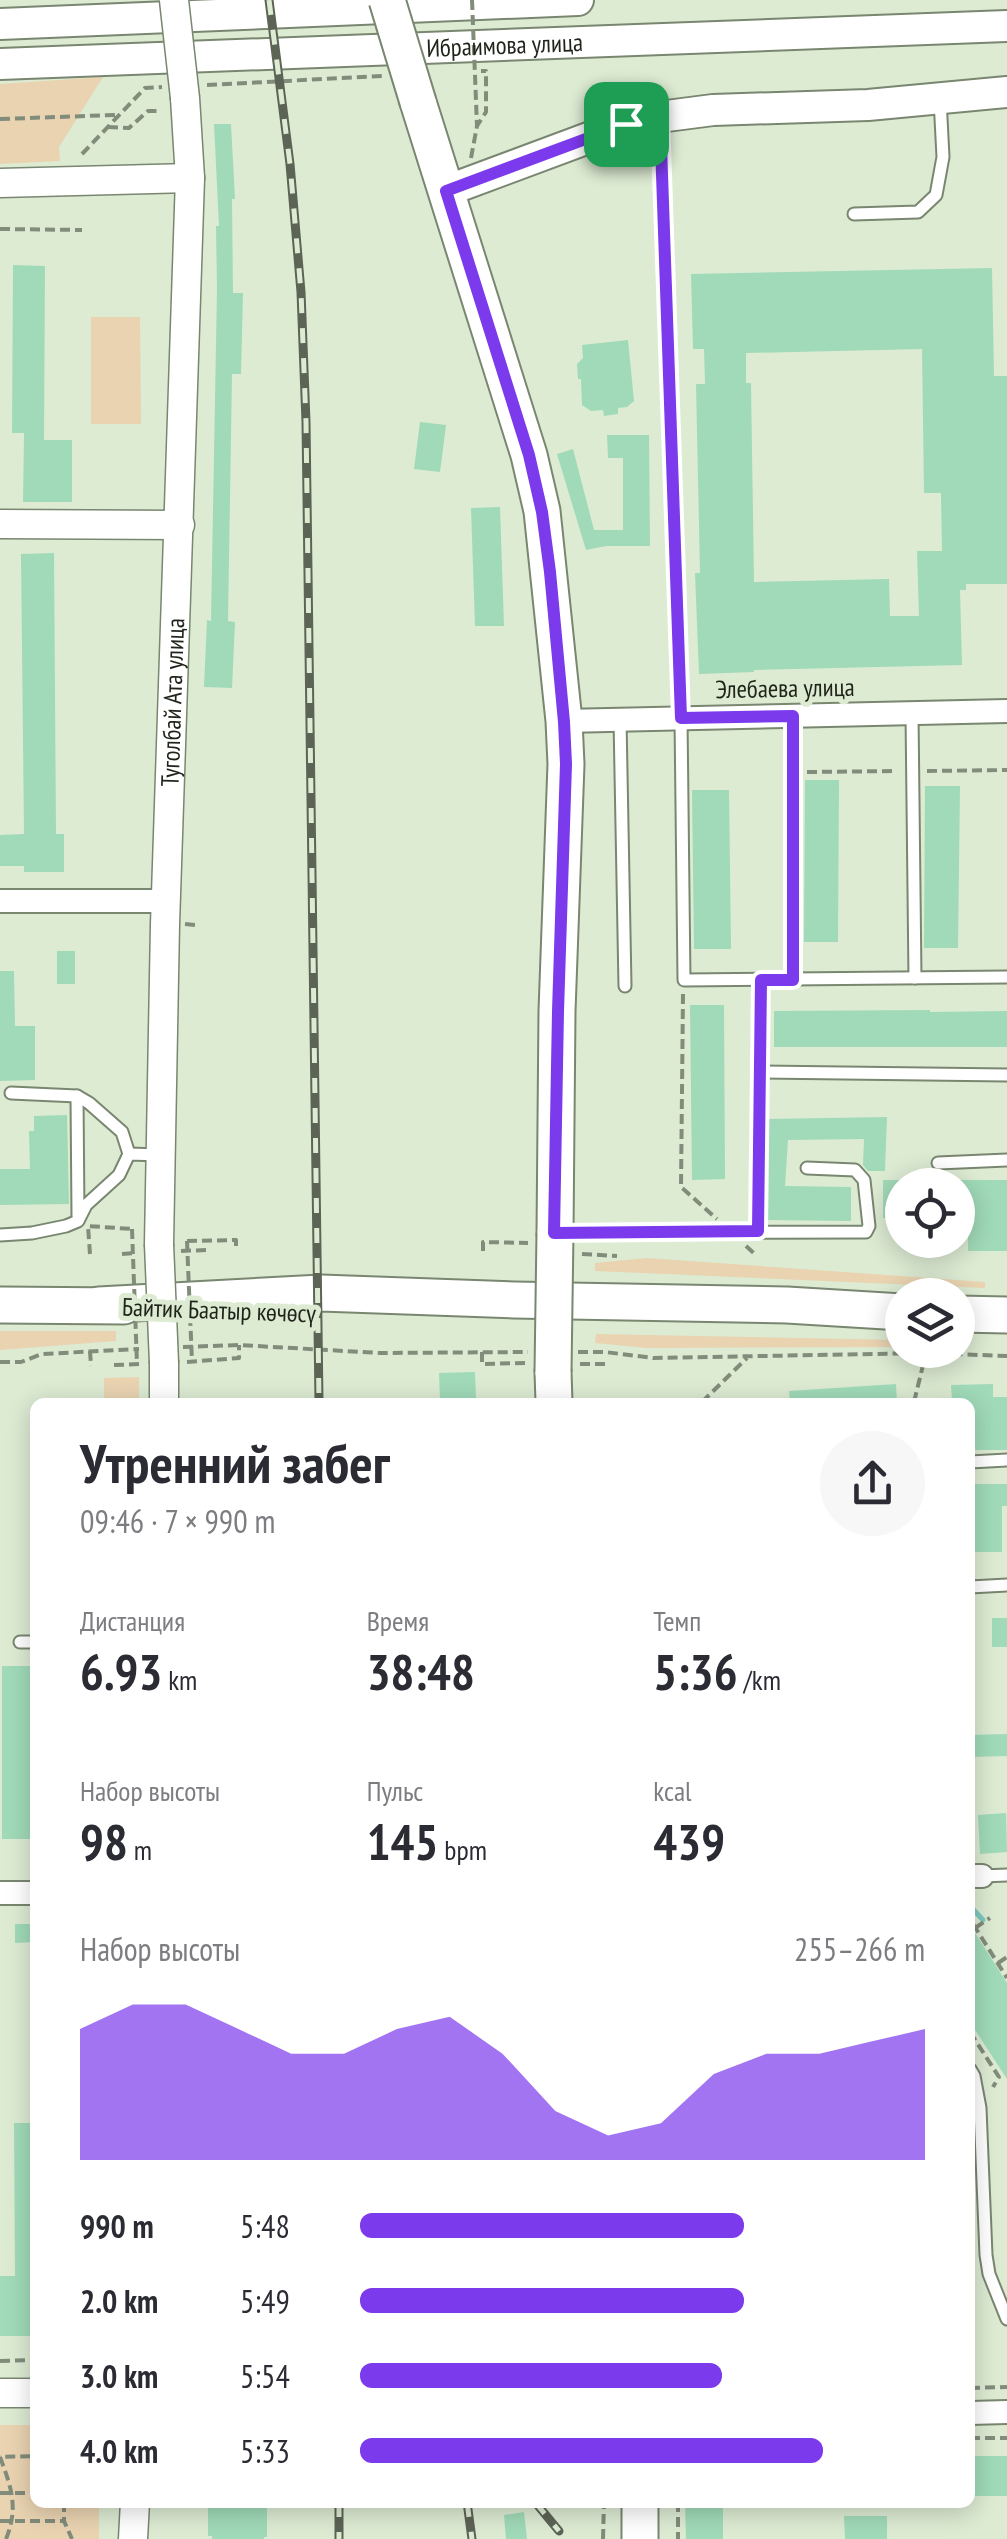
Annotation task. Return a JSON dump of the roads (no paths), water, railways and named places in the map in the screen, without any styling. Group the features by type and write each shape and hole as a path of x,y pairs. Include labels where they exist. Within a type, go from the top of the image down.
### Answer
{"main road":[{"path":"388,0 515,408 542,512 566,764 558,1011 541,1238 553,1375"},
{"name":"Ибраимова улица","path":"0,24 578,0"},
{"name":"Ибраимова улица","path":"0,64 1007,26"},
{"path":"446,191 626,124 660,117 713,110 868,106 1007,92"},
{"name":"Байтик Баатыр көчөсү","path":"0,1306 100,1305 322,1315 514,1300 788,1305 885,1311"},
{"path":"975,1315 1007,1316"},
{"path":"640,2508 640,2539"}],"street":[{"name":"Туголбай Ата улица","path":"164,1398 173,1243 161,1155 166,901 190,178 174,0"},
{"path":"0,183 190,178"},
{"path":"0,524 180,526"},
{"name":"Элебаева улица","path":"564,722 1007,711"},
{"path":"0,901 166,901"},
{"path":"0,1893 30,1893"},
{"path":"0,2393 30,2393"},
{"path":"975,2413 1007,2412"},
{"path":"134,2508 134,2539"}],"lane":[{"path":"854,214 918,212 936,196 943,157 940,98"},
{"path":"660,117 681,718 684,980 1007,978"},
{"path":"912,713 915,978"},
{"path":"793,716 793,980"},
{"path":"620,719 625,986"},
{"path":"757,1152 761,980"},
{"path":"760,1072 1007,1074"},
{"path":"0,1235 32,1233 78,1221 86,1205 119,1175 129,1154 122,1132 77,1096 12,1093"},
{"path":"77,1096 78,1221"},
{"path":"129,1154 161,1155"},
{"path":"938,1163 1007,1160"},
{"path":"541,1238 866,1232 869,1226 864,1180 856,1170 806,1168"},
{"path":"975,1462 1007,1460"},
{"path":"975,1587 1007,1585"},
{"path":"20,1642 30,1642"},
{"path":"976,1876 1007,1876"},
{"path":"975,2081 980,2108 986,2255 1007,2319"}],"waterway":[{"path":"975,1911 983,1920"}],"railway":[{"path":"269,0 290,164 301,292 306,422 319,1398"},
{"path":"339,2508 339,2539"},
{"path":"468,2508 472,2539"},
{"path":"540,2508 559,2531"}]}
